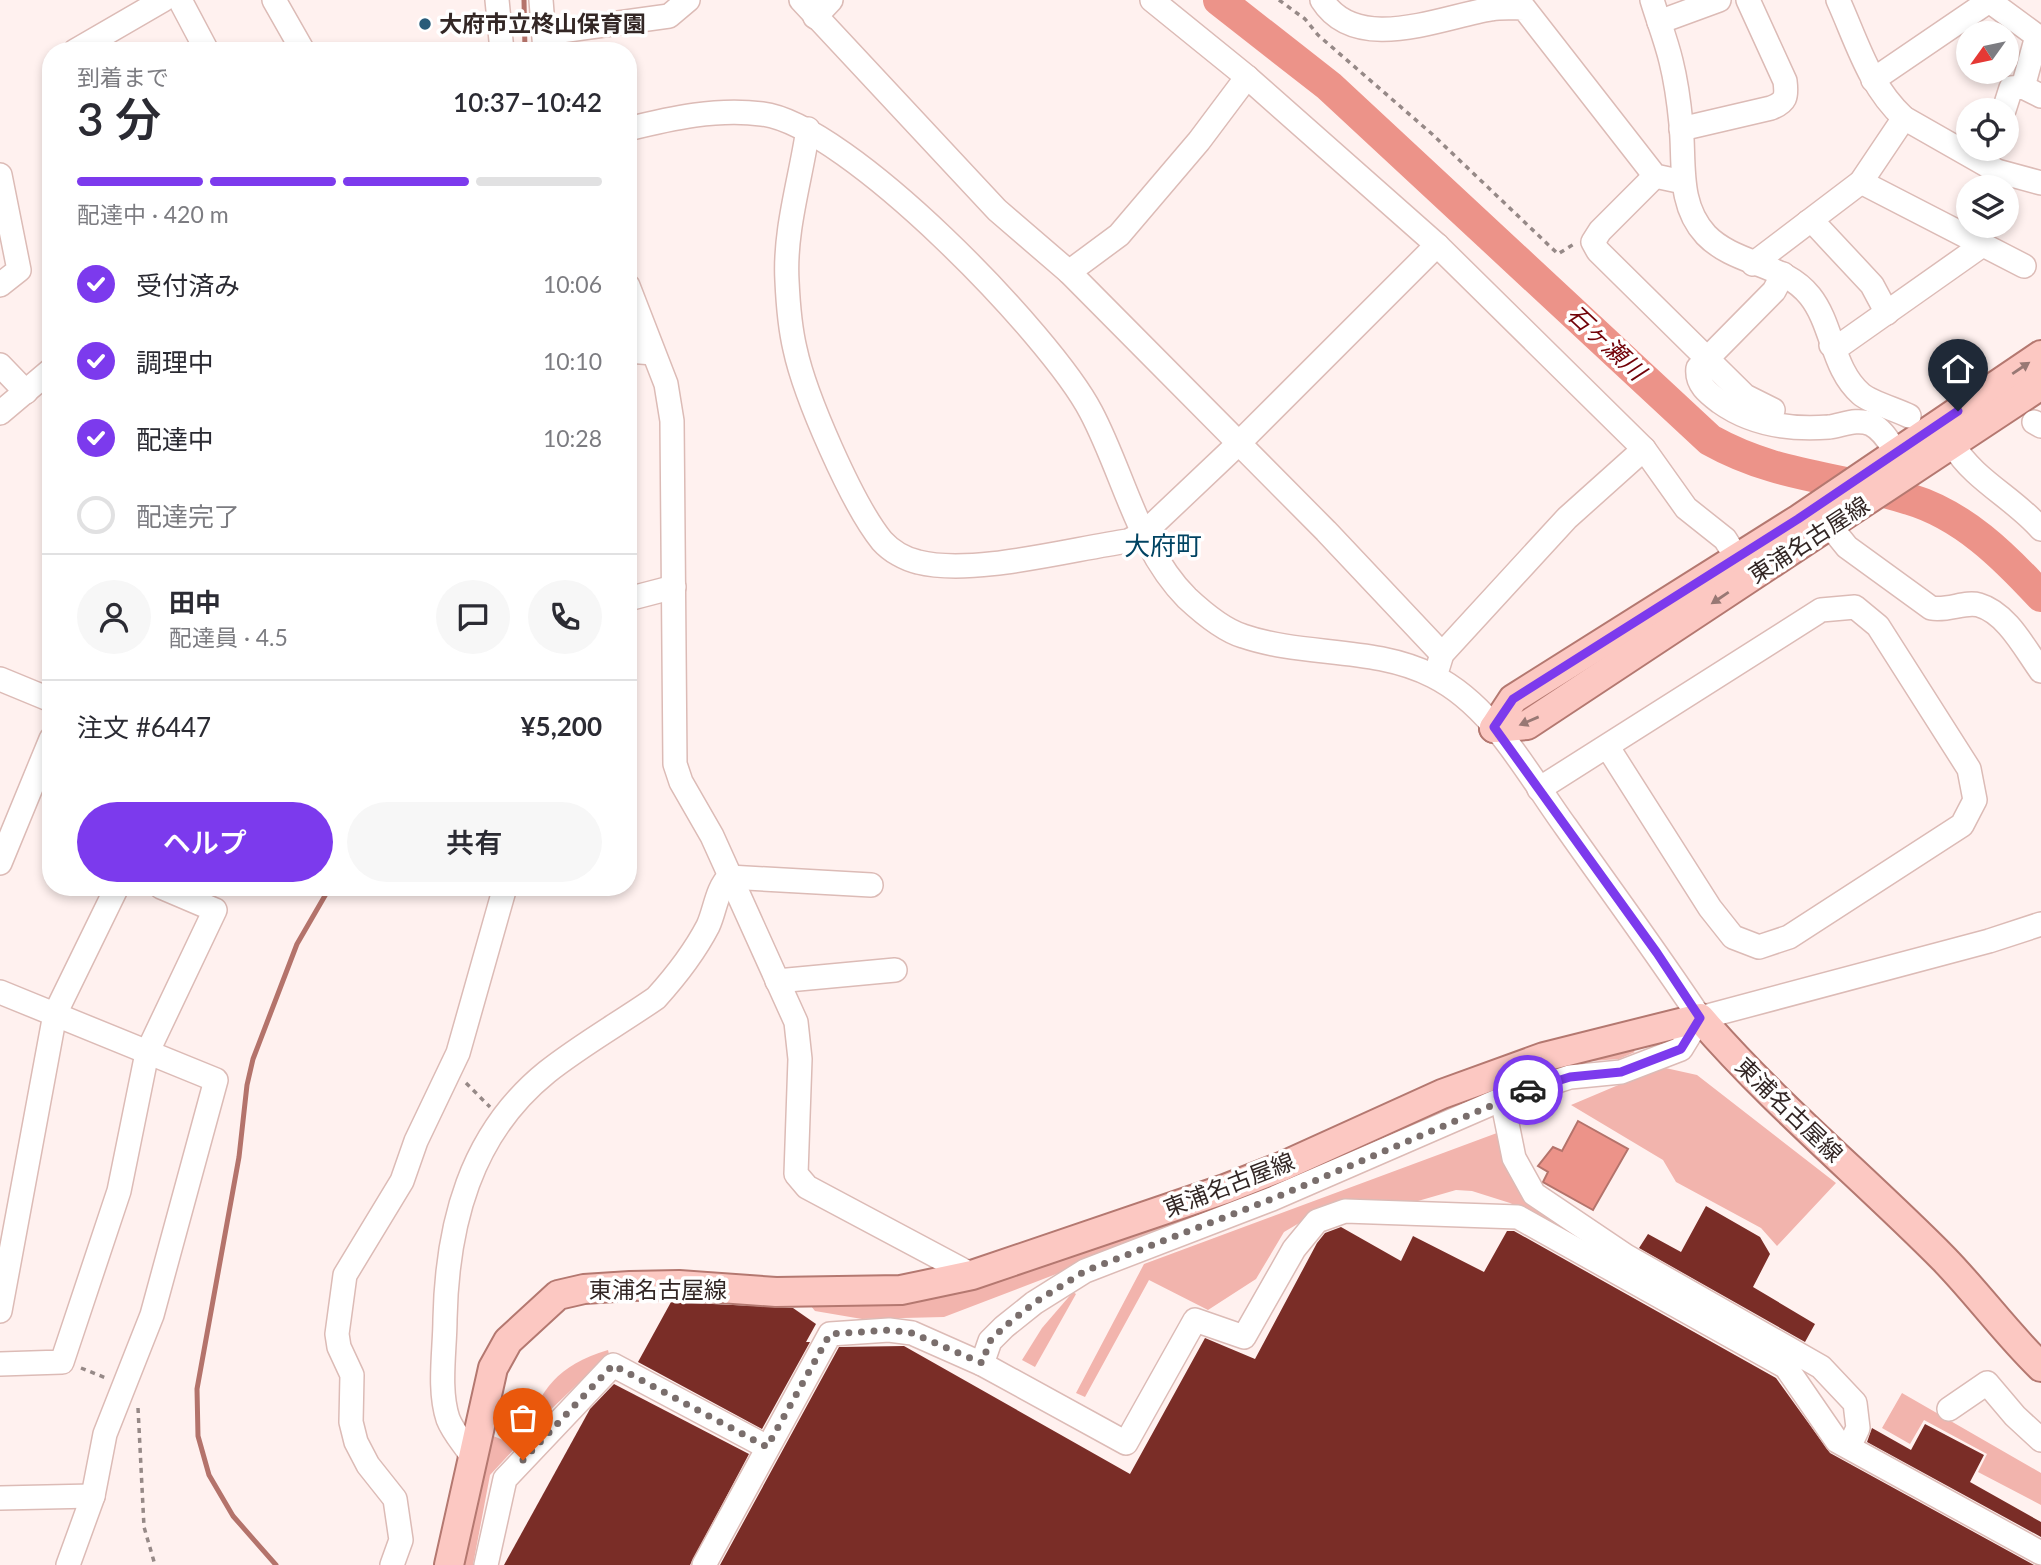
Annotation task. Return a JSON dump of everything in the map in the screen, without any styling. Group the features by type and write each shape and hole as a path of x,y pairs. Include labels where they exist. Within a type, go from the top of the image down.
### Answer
{"main road":[{"name":"東浦名古屋線","path":"1494,727 1513,699 1798,519 1897,462 2041,355"},
{"name":"東浦名古屋線","path":"1494,727 1527,725 1834,523 1897,462 1952,445 2041,384"},
{"name":"東浦名古屋線","path":"449,1565 471,1455 498,1359 508,1341 558,1295 584,1289 667,1285 776,1292 901,1290 972,1275 1225,1189 1282,1167 1442,1094 1544,1057 1700,1018 1740,1064 1947,1262 1991,1315 2041,1367"}],"street":[{"path":"91,42 163,0"},
{"path":"180,0 202,42"},
{"path":"274,0 298,42"},
{"path":"497,0 501,42"},
{"path":"541,0 545,42 688,0"},
{"path":"831,0 808,9 997,210 1069,272 1442,654"},
{"path":"1152,0 1247,77 1437,245 1644,449 1686,508 1725,539 1737,558"},
{"path":"1322,0 1329,11 1356,26 1400,30 1493,9 1524,8 1655,176 1683,182"},
{"path":"1652,0 1671,61 1681,129 1683,182 1693,217 1707,236 1753,264 1794,279 1816,304 1831,345 1849,379 1863,396 1909,416"},
{"path":"1659,22 1719,0"},
{"path":"1681,129 1771,108 1782,104 1787,96 1786,82 1748,0"},
{"path":"1838,0 1873,80 1891,106 1904,118 1956,141"},
{"path":"1873,80 1988,1 2039,35 2032,91 2011,88 2008,98"},
{"path":"1069,272 1119,235 1199,141 1247,77"},
{"path":"637,127 677,117 764,114 808,129 854,160 970,263 1048,347 1074,382 1091,412 1144,533 1164,570 1187,597 1211,618 1239,635 1383,658 1434,676 1482,711 1657,953 1700,1018"},
{"path":"1753,264 1861,182 1904,118"},
{"path":"808,129 790,227 786,278 794,348 807,389 853,493 883,542 902,557 920,563 953,565 1009,560 1128,541 1144,533 1238,444 1437,245"},
{"path":"1992,161 1997,170 2041,183"},
{"path":"0,175 19,270 0,285"},
{"path":"1655,176 1607,223 1593,242 1598,251 1745,396 1773,411"},
{"path":"1861,182 2024,266"},
{"path":"1808,222 1816,225 1871,285 1888,313"},
{"path":"1831,345 1842,344 1981,246"},
{"path":"1783,274 1774,291 1697,372 1703,388 1746,417 1803,427 1860,421 1881,431 1897,462"},
{"path":"637,310 666,384 672,421 675,764 681,782 712,836 796,1022 800,1059 796,1174 807,1187 972,1275"},
{"path":"637,352 653,353"},
{"path":"0,365 26,392"},
{"path":"0,413 42,378"},
{"path":"1952,445 1970,469 2014,501 2041,529"},
{"path":"1434,676 1442,654 1567,518 1644,449"},
{"path":"1978,458 2041,507"},
{"path":"1834,523 1847,547 1931,608 1946,611 1966,604 1978,605 2001,617 2041,671"},
{"path":"637,597 674,587"},
{"path":"1539,789 1821,610 1855,607 1878,626 1969,769 1975,800 1962,825 1789,937 1759,947 1733,937 1710,908 1607,746"},
{"path":"0,679 42,696"},
{"path":"0,863 8,816 42,756"},
{"path":"471,1455 449,1420 444,1384 449,1253 465,1185 481,1151 503,1120 546,1073 665,988 708,927 723,883 729,877 871,885"},
{"path":"0,1311 55,1014 113,896"},
{"path":"0,1364 62,1362 119,1191 147,1053 215,910 182,896"},
{"path":"392,1565 401,1540 395,1499 368,1465 356,1442 351,1422 352,1375 339,1347 337,1334 345,1275 402,1181 416,1141 458,1054 502,896"},
{"path":"982,1363 990,1341 1004,1327 1034,1303 1085,1271 1272,1199 1502,1100 1570,1077 1621,1072 1681,1049 1700,1018 1990,941 2041,924"},
{"path":"777,981 894,970"},
{"path":"0,992 216,1080 152,1315 104,1434 93,1496 68,1565"},
{"path":"1502,1100 1514,1158 1534,1194 1626,1256 1821,1367 1855,1404 1858,1428 1849,1447"},
{"path":"704,1565 830,1334 890,1330 912,1333 982,1363 1126,1443 1195,1320 1244,1337 1294,1249 1317,1221 1345,1211 1518,1217 1786,1367 1838,1441 2041,1553"},
{"path":"1626,1256 1658,1295"},
{"path":"486,1565 505,1479 613,1365 767,1447"},
{"path":"1949,1409 1987,1383 2015,1416 2041,1440"},
{"path":"0,1498 93,1496"}],"path":[{"path":"1279,0 1305,19 1318,35 1432,134 1558,254 1581,240 1593,242"},
{"path":"448,1074 469,1085 503,1120"},
{"path":"62,1362 94,1372 123,1387 138,1401 144,1527 155,1565"}],"shaded area":[{"path":"1626,1046 1635,1052 1619,1059 1579,1062 1491,1092 1252,1199 944,1317 862,1319 815,1311 806,1300 874,1299 1485,1087"},
{"path":"1661,1067 1697,1075 1836,1183 1777,1246 1761,1228 1676,1182 1663,1160 1571,1105"},
{"path":"1578,1121 1628,1149 1593,1210 1543,1182 1548,1172 1538,1166 1553,1147 1562,1151"},
{"path":"1505,1130 1505,1166 1589,1243 1510,1203 1472,1191 1456,1190 1411,1203 1390,1204 1370,1200 1335,1202 1284,1232 1256,1279 1208,1310 1149,1280 1085,1397 1076,1393 1144,1264"},
{"path":"1073,1292 1076,1294 1035,1367 1022,1360 1042,1328"},
{"path":"608,1350 609,1354 522,1437 544,1392 553,1381 575,1363"},
{"path":"1902,1393 2041,1473 2041,1505 1978,1472 1987,1454 1924,1420 1910,1444 1882,1428"},
{"path":"491,1435 517,1446 490,1475 473,1565 461,1565"}],"building":[{"path":"1706,1206 1760,1237 1770,1254 1753,1287 1815,1324 1805,1342 1639,1248 1648,1234 1681,1252"},
{"path":"1341,1227 1401,1261 1413,1236 1484,1272 1507,1231 1514,1231 1776,1378 1830,1453 2034,1565 720,1565 839,1347 904,1346 1130,1474 1205,1338 1255,1359 1317,1243 1325,1233"},
{"path":"671,1302 793,1308 816,1324 806,1342 810,1342 762,1429 638,1362"},
{"path":"614,1384 749,1454 690,1565 504,1565 590,1409"},
{"path":"1925,1424 1984,1455 1970,1482 2041,1522 2041,1537 1867,1442 1872,1428 1911,1450"}],"waterway":[{"path":"524,0 525,42"},
{"name":"石ヶ瀬川","path":"1219,0 1329,86 1710,440 1760,462 1883,491 1929,506 1981,538 2041,596"},
{"path":"276,1565 233,1516 209,1475 198,1436 197,1389 239,1157 247,1085 253,1059 297,944 325,896"}],"way so far":[{"path":"523,1460 613,1365 767,1447 830,1334 890,1330 912,1333 982,1363 990,1341 1004,1327 1034,1303 1085,1271 1272,1199 1528,1090"}],"place":[{"name":"大府市立柊山保育園","path":"425,24"}],"district":[{"name":"大府町","path":"1163,546"}],"route":[{"path":"1528,1090 1570,1077 1621,1072 1681,1049 1700,1018 1657,953 1494,727 1513,699 1798,519 1958,411"}]}
